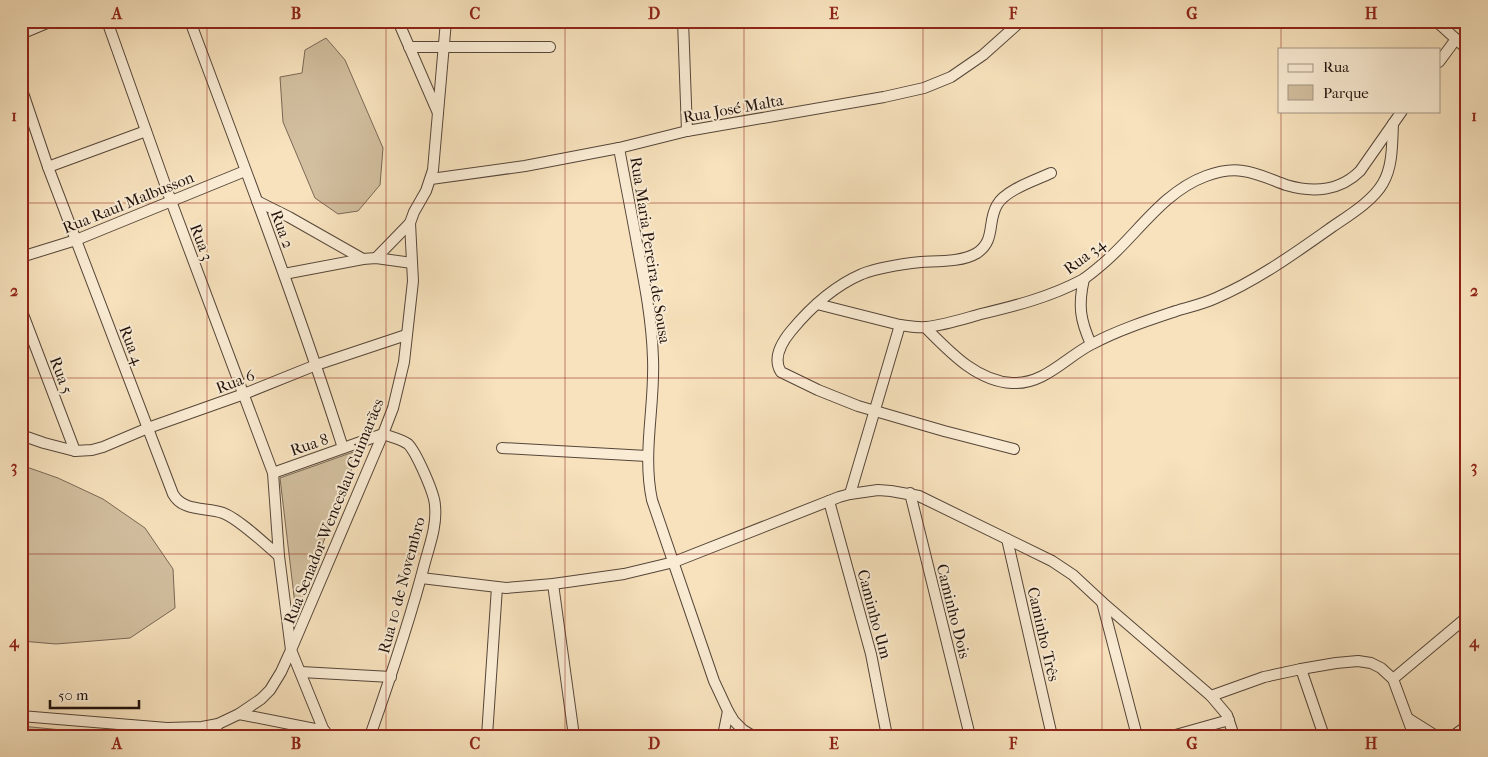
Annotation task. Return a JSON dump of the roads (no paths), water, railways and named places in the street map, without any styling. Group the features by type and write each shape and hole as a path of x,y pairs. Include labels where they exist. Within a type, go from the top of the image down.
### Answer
{"street":[{"path":"21,34 52,21"},
{"name":"Rua 3","path":"107,21 171,201 273,473 279,556 291,650"},
{"name":"Rua 2","path":"190,21 284,274 343,448"},
{"path":"398,21 438,114"},
{"path":"376,258 410,223 431,179 435,157 446,21"},
{"path":"683,21 687,132"},
{"name":"Rua José Malta","path":"431,179 525,166 619,148 687,132 884,97 924,88 951,77 967,66 1021,21"},
{"path":"1436,21 1467,48"},
{"path":"1440,61 1456,39"},
{"path":"409,46 550,48"},
{"name":"Rua 4","path":"21,87 48,167 176,500 185,505 221,512 230,516 279,556"},
{"name":"Rua 34","path":"817,304 900,325 925,327 1020,304 1061,290 1084,279 1108,259 1177,191 1206,176 1241,170 1299,188 1314,190 1343,184 1360,171 1401,112"},
{"path":"925,327 957,357 988,378 999,382 1022,383 1049,373 1091,344 1137,325 1214,299 1237,288 1273,267 1354,211 1377,192 1388,173 1393,123"},
{"path":"48,167 146,131"},
{"name":"Rua Maria Pereira de Sousa","path":"619,148 647,295 651,335 653,386 648,474 652,500 714,681 728,711 738,725 753,736"},
{"name":"Rua Raul Malbusson","path":"21,257 76,240 245,170"},
{"path":"1014,448 875,411 842,400 781,372 778,367 778,352 786,336 817,304 840,285 868,272 911,263 970,256 979,252 990,236 993,215 997,205 1004,196 1052,173"},
{"path":"257,201 363,259"},
{"name":"Rua Senador Wenceslau Guimarães","path":"21,716 167,728 202,727 218,724 239,714 261,699 270,690 291,650 393,408 404,362 411,296 410,223"},
{"path":"284,274 363,259 376,258 412,263"},
{"path":"1084,279 1080,296 1080,313 1084,329 1091,344"},
{"name":"Rua 5","path":"21,309 75,451"},
{"path":"850,494 900,325"},
{"name":"Rua 6","path":"75,451 87,452 103,447 148,428 244,394 316,365 406,336"},
{"name":"Rua 8","path":"273,473 383,434"},
{"name":"Rua 10 de Novembro","path":"370,736 391,677 421,578 434,526 436,504 431,489 410,447 403,441 383,434"},
{"path":"21,435 75,451"},
{"path":"502,448 648,456"},
{"path":"421,578 498,587 522,587 624,574 674,562 850,494 878,490 910,494 932,502 1052,561 1073,575 1211,696 1227,715 1234,736"},
{"name":"Caminho Dois","path":"910,494 970,736"},
{"name":"Caminho Um","path":"829,501 871,654 886,736"},
{"name":"Caminho Três","path":"1007,539 1052,736"},
{"path":"554,584 574,736"},
{"path":"487,736 498,587"},
{"path":"1102,602 1137,736"},
{"path":"1393,679 1467,617"},
{"name":"Rua Senador Wenceslau Guimarães","path":"291,650 326,734"},
{"path":"1211,696 1264,677 1301,669 1358,661 1371,663 1393,679 1414,736"},
{"path":"1301,669 1324,736"},
{"path":"301,672 391,677"},
{"path":"723,736 728,711"},
{"path":"239,714 326,734"},
{"path":"1409,719 1436,736"},
{"path":"1172,736 1229,720"},
{"path":"212,736 218,724"},
{"path":"1453,736 1467,726"}]}
